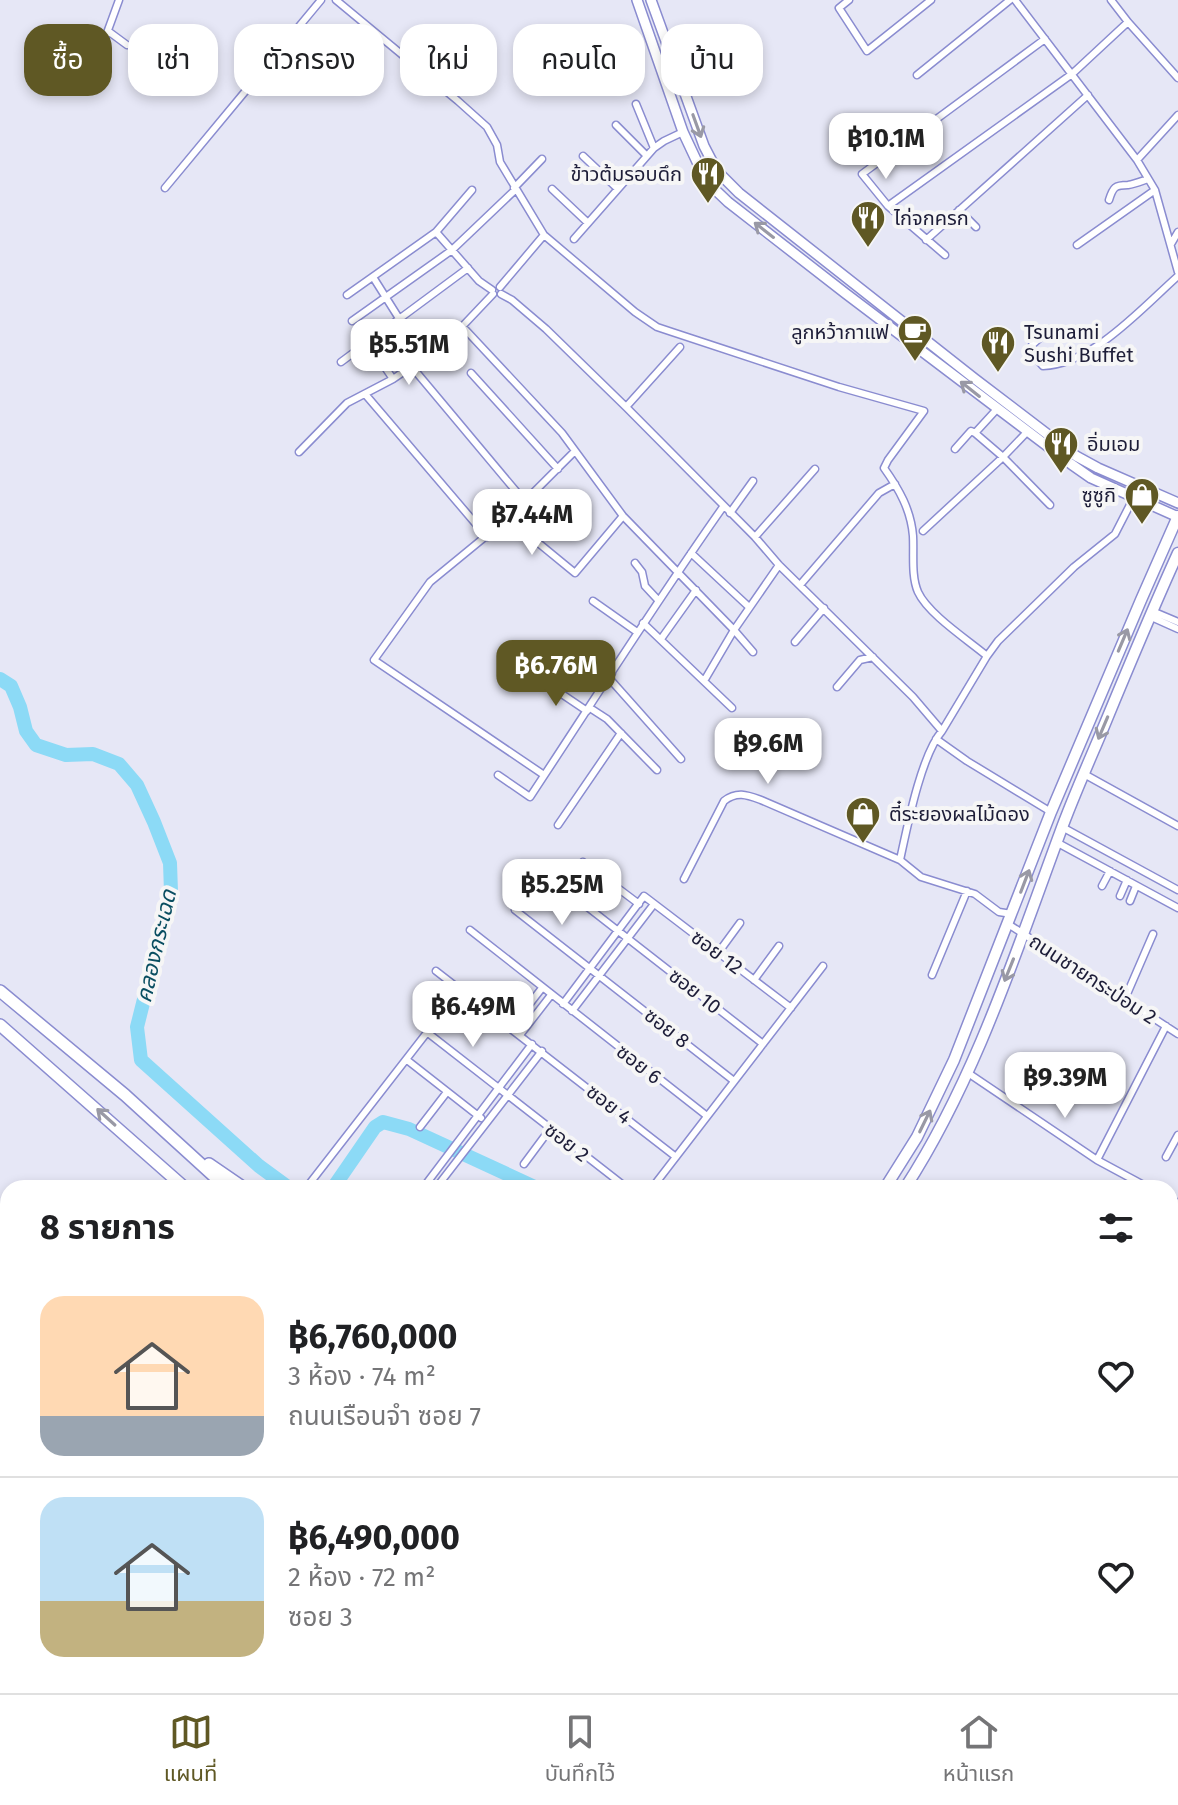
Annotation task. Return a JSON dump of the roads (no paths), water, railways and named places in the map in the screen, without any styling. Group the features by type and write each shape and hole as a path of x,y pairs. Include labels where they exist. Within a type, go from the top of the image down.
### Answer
{"highway":[{"path":"0,991 125,1095 218,1180"},
{"path":"0,1025 176,1180"},
{"path":"173,1138 233,1180"},
{"path":"144,1152 167,1180"}],"main road":[{"path":"890,1180 917,1137 954,1060 1051,812 1178,517"},
{"path":"910,1180 968,1073 1062,827 1178,553"}],"street":[{"path":"110,24 119,0"},
{"path":"165,188 321,0"},
{"path":"336,0 487,127 497,145 500,162 544,235 635,312 657,327 839,387 924,411 884,468 910,517 918,592 939,616 987,656"},
{"path":"637,0 683,132 706,181 747,218 1091,478 1178,517"},
{"path":"651,0 704,146 717,171 739,193 1076,456 1178,503"},
{"path":"849,0 839,8 867,51 931,0"},
{"path":"917,75 1012,0 1137,160 1155,190 1178,274 1116,331 1087,352 1058,365 1043,366 1035,357 1032,345 1050,329"},
{"path":"1111,0 1178,78"},
{"path":"888,206 1072,74 1128,22"},
{"path":"112,34 127,45"},
{"path":"945,255 888,206 862,174 1045,39"},
{"path":"926,240 1088,95"},
{"path":"636,104 654,148"},
{"path":"1137,160 1178,115"},
{"path":"616,125 647,156"},
{"path":"574,239 654,148 683,132"},
{"path":"583,156 618,189"},
{"path":"352,321 452,250 542,159"},
{"path":"1109,200 1117,185 1130,185 1148,179"},
{"path":"552,189 588,223"},
{"path":"347,295 436,232 472,190"},
{"path":"1077,245 1155,190"},
{"path":"959,210 976,227"},
{"path":"436,232 479,281 522,307 626,407 913,697 942,731"},
{"path":"1171,244 1178,232"},
{"path":"299,452 352,399 393,379 451,337 544,235"},
{"path":"341,362 468,268"},
{"path":"373,277 400,320 428,355"},
{"path":"886,325 894,314"},
{"path":"462,326 562,433 623,516 753,652"},
{"path":"626,407 680,347"},
{"path":"378,357 393,379"},
{"path":"412,367 525,502"},
{"path":"471,373 558,469"},
{"path":"365,394 487,537"},
{"path":"955,449 997,409"},
{"path":"967,421 973,432 1003,457 1050,505"},
{"path":"923,531 1027,432"},
{"path":"544,775 374,660 430,582 487,537 575,451"},
{"path":"755,537 815,469"},
{"path":"730,513 753,481"},
{"path":"800,585 879,493 895,484"},
{"path":"900,860 924,767 936,739 987,656 998,641 1074,567 1115,534 1134,497"},
{"path":"498,775 530,797 658,600 723,507"},
{"path":"508,518 575,573 623,516"},
{"path":"691,553 749,607"},
{"path":"635,563 642,572 645,586 658,600"},
{"path":"704,681 734,630 779,565"},
{"path":"661,639 696,590"},
{"path":"593,601 637,632"},
{"path":"795,642 824,608"},
{"path":"1150,613 1178,622"},
{"path":"1150,613 1178,629"},
{"path":"643,623 732,708"},
{"path":"572,646 610,676 681,759"},
{"path":"837,687 860,660 873,657"},
{"path":"541,680 607,719 657,770"},
{"path":"558,825 621,733"},
{"path":"936,739 1051,812"},
{"path":"1084,774 1178,826"},
{"name":"ถนนชายกระป่อม 2","path":"684,879 724,801 732,795 745,794 900,860 921,877 975,894 1010,919 1023,933 1178,1034"},
{"path":"1062,827 1178,890"},
{"path":"1056,842 1178,908"},
{"path":"563,1004 639,904 583,862"},
{"path":"1102,886 1110,871"},
{"path":"1120,896 1127,880"},
{"path":"1157,897 1165,883"},
{"name":"ซอย 10","path":"558,884 763,1044"},
{"path":"1130,901 1136,886"},
{"path":"932,975 967,891"},
{"name":"ซอย 12","path":"639,904 644,896 791,1008"},
{"path":"572,1011 654,904"},
{"name":"ซอย 8","path":"515,910 734,1081"},
{"path":"718,953 740,923"},
{"name":"ซอย 6","path":"470,930 707,1116"},
{"path":"1124,1001 1153,934"},
{"path":"754,980 779,946"},
{"path":"658,1180 823,966"},
{"name":"ซอย 4","path":"436,971 676,1157"},
{"path":"511,1028 542,988"},
{"path":"312,1180 460,990"},
{"path":"520,1035 551,995"},
{"path":"1097,1160 1166,1026"},
{"name":"ซอย 2","path":"428,1033 617,1180"},
{"path":"430,1180 532,1044"},
{"path":"443,1180 542,1051"},
{"path":"407,1060 487,1123"},
{"path":"968,1073 1097,1160 1134,1180"},
{"path":"420,1127 447,1092"},
{"path":"524,1164 550,1129"},
{"path":"1166,1157 1178,1135"},
{"path":"452,1151 460,1157"}],"waterway":[{"name":"คลองกระเฉด","path":"0,679 11,686 26,731 36,745 66,755 93,754 119,764 137,785 170,863 171,892 137,1027 141,1060 278,1180"},
{"name":"คลองกระเฉด","path":"339,1180 375,1127 383,1122 409,1129 520,1180"}],"place":[{"name":"ข้าวต้มรอบดึก","path":"708,205"},
{"name":"ไก่จกครก","path":"868,249"},
{"name":"ลูกหว้ากาแฟ","path":"915,363"},
{"name":"Tsunami Sushi Buffet","path":"998,374"},
{"name":"อิ่มเอม","path":"1061,475"},
{"name":"ซูซูกิ","path":"1142,526"},
{"name":"ตี๋ระยองผลไม้ดอง","path":"863,845"}]}
